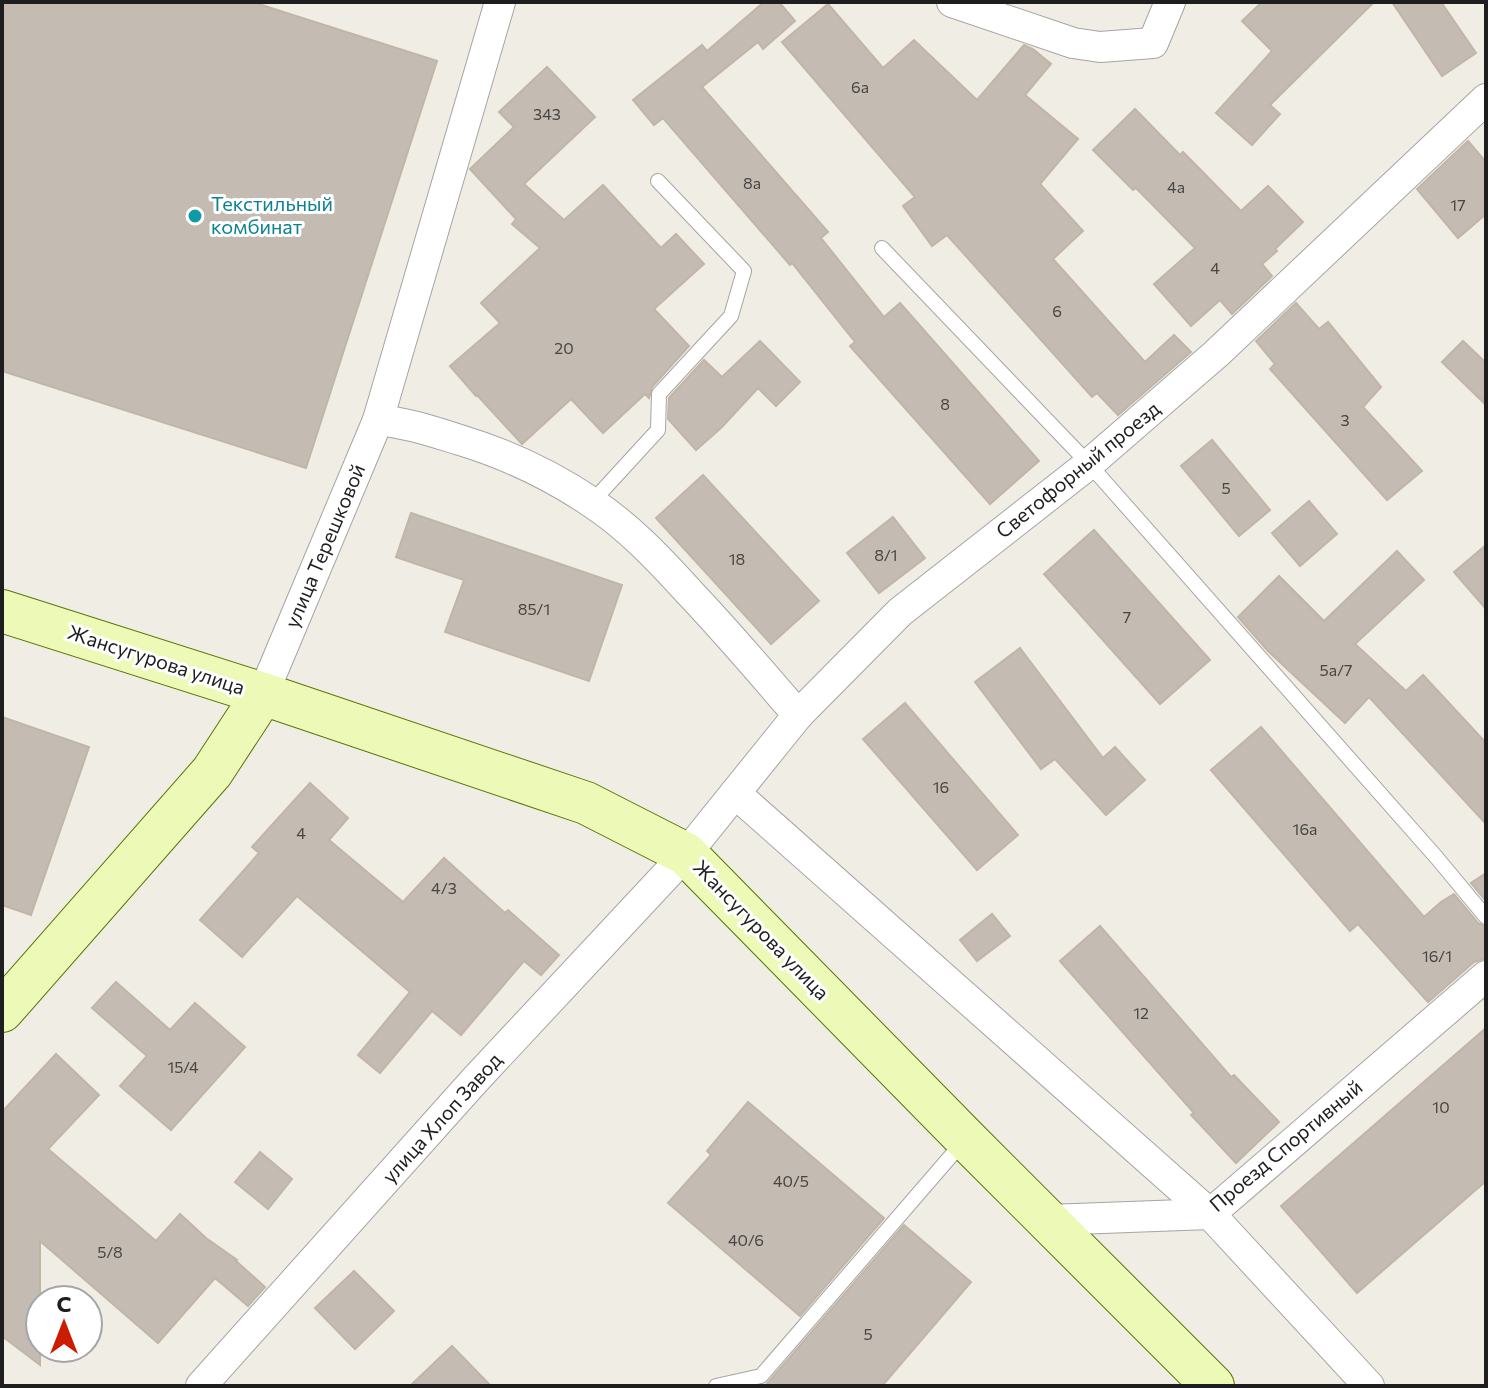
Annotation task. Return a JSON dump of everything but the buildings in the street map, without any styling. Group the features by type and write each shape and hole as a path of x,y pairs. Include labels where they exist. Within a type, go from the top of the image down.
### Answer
{"street":[{"name":"улица Терешковой","path":"2,1011 212,772 263,694 378,420 500,2"},
{"path":"952,2 1073,43 1100,47 1153,43 1170,2"},
{"name":"Светофорный проезд","path":"686,854 798,715 900,612 1089,464 1216,354 1486,99"},
{"path":"378,420 407,423 483,447 543,473 592,502 662,563 730,635 798,715"},
{"name":"Жансугурова улица","path":"2,611 263,694 586,803 686,854 1213,1386"},
{"path":"735,793 1210,1214 1369,1386"},
{"name":"улица Хлоп Завод","path":"201,1386 475,1080 686,854"},
{"name":"Проезд Спортивный","path":"1048,1220 1210,1214 1486,976"}],"lane":[{"path":"592,502 658,430 659,394 731,316 744,271 658,181"},
{"path":"882,248 1089,464 1486,917"},
{"path":"716,1386 761,1376 966,1139"}],"place":[{"name":"Текстильный комбинат","path":"195,216"}]}
